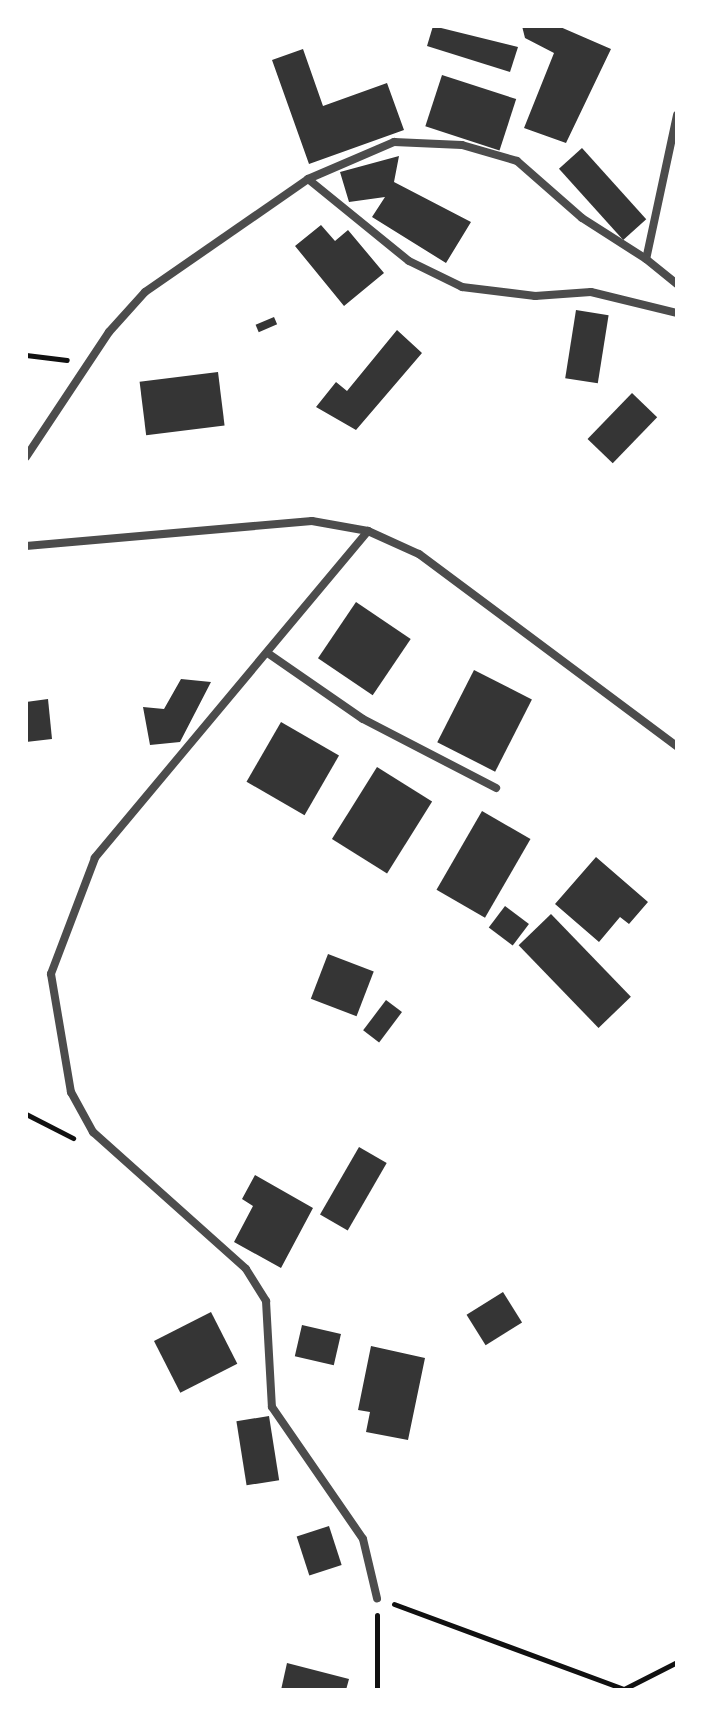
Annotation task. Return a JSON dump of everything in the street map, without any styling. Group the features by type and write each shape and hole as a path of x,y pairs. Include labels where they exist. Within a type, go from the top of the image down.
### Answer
{"street":[{"path":"646,259 677,115"},
{"path":"26,457 88,362 145,292 308,179 394,142 462,145 517,161 582,218 646,259 677,284"},
{"path":"308,179 409,261 462,287 535,296 591,292 677,313"},
{"path":"26,546 312,521 368,531 419,554 677,746"},
{"path":"368,531 269,654 95,858 51,974 55,1030 71,1092 93,1132 246,1269 266,1301 272,1407 363,1539 377,1598"},
{"path":"269,654 363,719 496,788"}],"path":[{"path":"26,355 88,362"},
{"path":"377,1690 377,1598 624,1689 677,1662"}],"building":[{"path":"433,26 518,47 510,72 427,46"},
{"path":"522,26 558,26 611,49 566,143 524,128 554,53 525,38"},
{"path":"303,49 323,106 387,83 404,130 309,164 272,60"},
{"path":"442,75 516,99 499,150 425,126"},
{"path":"582,148 646,219 623,240 559,169"},
{"path":"399,156 394,182 471,222 446,263 372,217 385,197 349,202 340,172"},
{"path":"321,225 335,241 348,230 384,273 344,306 295,246"},
{"path":"576,310 609,315 598,383 565,378"},
{"path":"274,317 277,324 259,332 256,325"},
{"path":"397,330 422,353 356,430 316,407 336,382 347,391"},
{"path":"218,372 225,426 146,435 140,382"},
{"path":"632,393 657,417 613,463 588,439"},
{"path":"356,602 411,639 373,695 318,658"},
{"path":"474,670 532,700 495,772 437,742"},
{"path":"181,679 211,682 180,742 150,745 143,707 164,709"},
{"path":"48,699 52,739 26,742 26,702"},
{"path":"281,722 339,756 305,815 246,782"},
{"path":"377,767 432,801 387,874 332,839"},
{"path":"482,811 530,839 485,918 436,890"},
{"path":"596,857 648,902 629,924 620,917 599,942 555,904"},
{"path":"505,906 529,924 513,946 489,928"},
{"path":"551,914 631,997 599,1028 519,945"},
{"path":"328,954 374,972 357,1016 311,999"},
{"path":"386,1000 402,1012 379,1042 363,1030"},
{"path":"359,1147 387,1163 348,1231 320,1215"},
{"path":"255,1175 313,1208 281,1268 234,1242 253,1206 242,1199"},
{"path":"503,1292 522,1323 486,1345 467,1315"},
{"path":"211,1312 237,1364 180,1393 154,1341"},
{"path":"302,1325 341,1334 334,1365 295,1356"},
{"path":"371,1346 425,1358 408,1440 366,1432 370,1412 358,1410"},
{"path":"269,1416 279,1480 247,1485 236,1421"},
{"path":"329,1526 342,1565 309,1575 297,1537"},
{"path":"287,1663 349,1679 346,1690 281,1690"}]}
